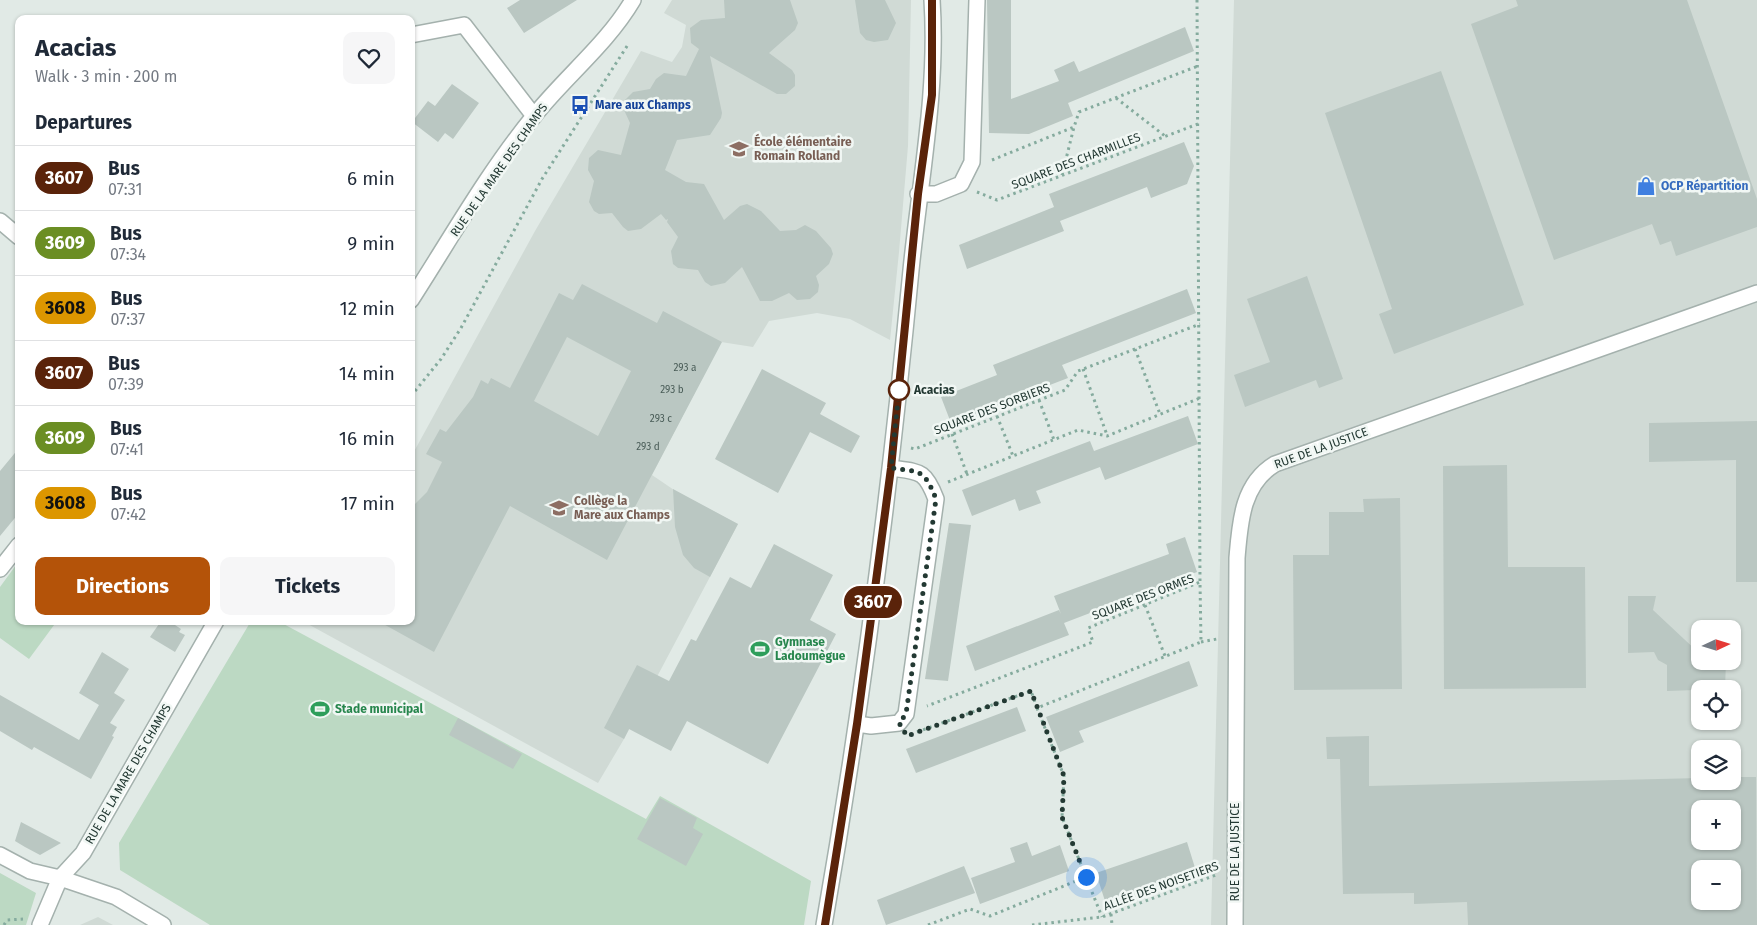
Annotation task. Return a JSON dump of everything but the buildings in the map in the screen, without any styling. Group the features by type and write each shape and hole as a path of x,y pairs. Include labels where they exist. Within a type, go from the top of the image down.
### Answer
{"street":[{"name":"RUE DE LA MARE DES CHAMPS","path":"415,294 481,192 534,116 621,22 633,0"},
{"path":"824,925 857,724 891,468 918,194 932,95 932,0"},
{"path":"918,194 936,194 961,184 972,162 977,0"},
{"path":"415,34 464,25 534,116"},
{"path":"0,221 15,234"},
{"name":"RUE DE LA JUSTICE","path":"1235,925 1237,558 1245,501 1258,478 1276,464 1757,293"},
{"path":"857,724 871,726 903,719 936,499 929,480 918,472 891,468"},
{"path":"0,569 15,550"},
{"name":"RUE DE LA MARE DES CHAMPS","path":"40,925 60,878 83,853 214,625"},
{"path":"0,855 30,871 60,878 116,897 163,925"}],"path":[{"path":"1198,0 1200,582"},
{"path":"415,391 441,360 461,328 542,180 633,37"},
{"path":"1062,176 1079,112 1198,66"},
{"path":"1116,98 1165,136"},
{"name":"SQUARE DES CHARMILLES","path":"961,184 997,200 1198,124"},
{"path":"972,162 994,160 1074,128"},
{"name":"SQUARE DES SORBIERS","path":"893,446 915,449 1065,390 1078,371 1200,324"},
{"path":"1135,349 1160,414"},
{"path":"1084,369 1107,436"},
{"path":"932,488 1078,430 1107,436 1200,398"},
{"path":"1039,400 1054,440"},
{"path":"997,416 1013,456"},
{"path":"952,434 967,474"},
{"name":"SQUARE DES ORMES","path":"903,719 1093,642 1088,628 1200,582 1201,642 1037,708"},
{"path":"1145,604 1165,656"},
{"path":"903,719 907,736 1031,691 1064,776 1062,817 1102,917"},
{"name":"ALLÉE DES NOISETIERS","path":"1032,925 1102,917 1235,868"},
{"path":"928,925 970,909 990,916 1086,877"},
{"path":"1111,914 1112,925"}],"shaded area":[{"path":"672,0 911,0 908,146 899,252 890,340 850,319 817,313 769,321 753,347 721,342 652,475 677,492 738,524 624,739 598,783 310,625 415,625 415,450 535,231 641,51 672,62 682,47 686,25 664,13"},
{"path":"1234,0 1757,0 1757,925 1211,925"},
{"path":"98,917 113,925 80,925"}],"green space":[{"path":"15,566 15,625 54,625 29,659 0,638 0,587"},
{"name":"Stade municipal","path":"249,625 285,625 646,819 660,796 811,881 804,925 210,925 120,870 119,843"},
{"path":"0,873 36,893 26,925 0,925"}],"bus line":[{"name":"3607","path":"825,925 857,724 891,468 918,194 932,95 932,0"}],"place":[{"name":"Mare aux Champs","path":"580,105"},
{"name":"École élémentaire Romain Rolland","path":"739,149"},
{"name":"OCP Répartition","path":"1646,186"},
{"name":"Acacias","path":"899,390"},
{"name":"Collège la Mare aux Champs","path":"559,508"},
{"name":"Gymnase Ladoumègue","path":"760,649"},
{"name":"Stade municipal","path":"320,709"}],"route":[{"path":"899,390 891,468 918,472 929,480 936,499 906,714 899,723 907,736 1031,691 1064,776 1062,817 1086,877"}]}
